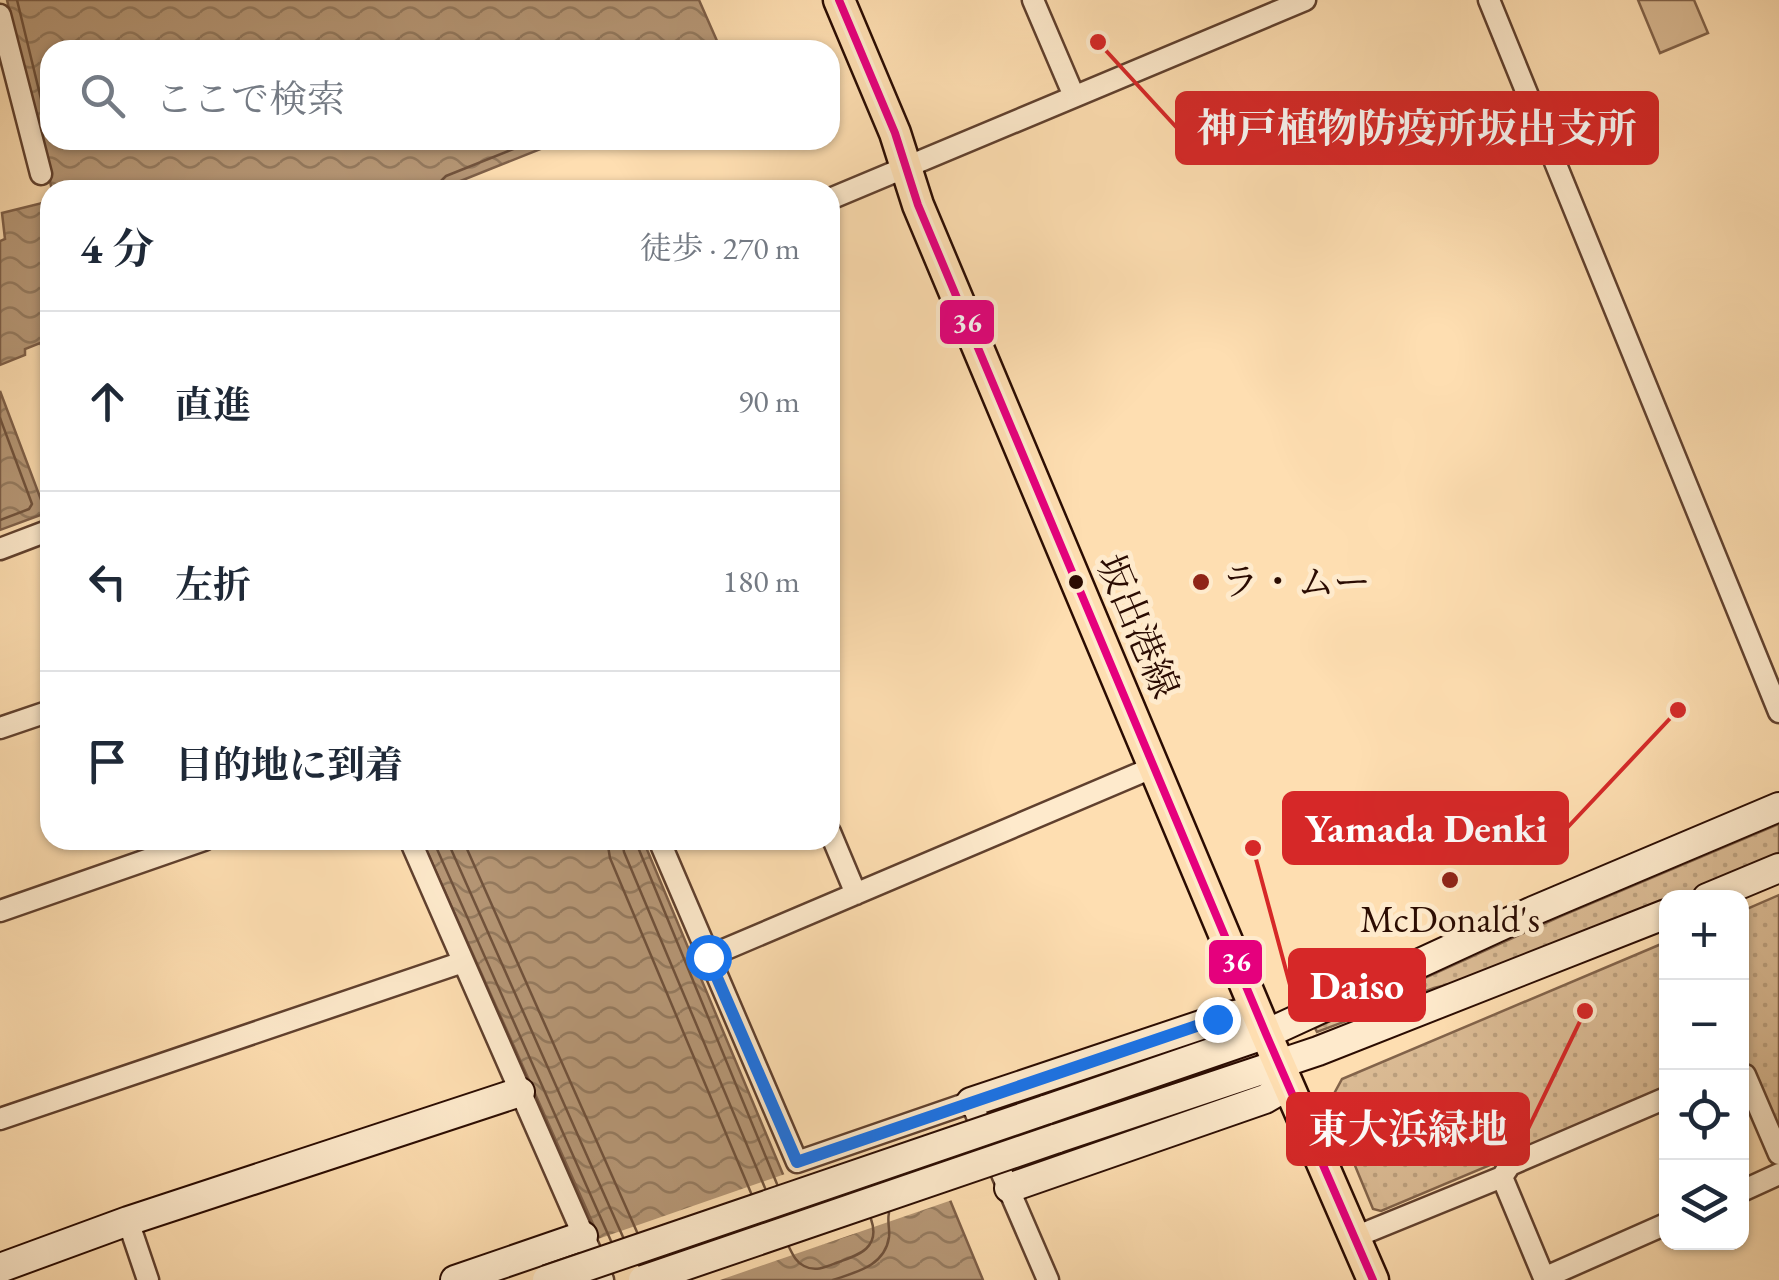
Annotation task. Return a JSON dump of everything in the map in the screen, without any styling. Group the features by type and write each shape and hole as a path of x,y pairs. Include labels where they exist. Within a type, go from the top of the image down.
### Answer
{"main road":[{"name":"坂出港線","path":"839,0 918,205 1373,1280"},
{"path":"547,1280 1266,1034 1533,911 1779,807"},
{"path":"1726,890 1779,868"},
{"path":"643,1280 1279,1064 1659,917"},
{"path":"972,1102 1228,1016 1240,1014 1266,1034"},
{"path":"1008,1188 1265,1100 1276,1092 1279,1064"},
{"path":"0,1268 128,1221 520,1092"},
{"path":"455,1280 584,1236"}],"street":[{"path":"1034,0 1074,96"},
{"path":"840,194 1306,0"},
{"path":"1489,0 1779,712"},
{"path":"0,15 41,174"},
{"path":"0,549 40,534"},
{"path":"0,728 40,714"},
{"path":"708,957 1154,767"},
{"path":"0,910 175,850"},
{"path":"414,850 603,1280"},
{"path":"663,850 797,1162 972,1102 1048,1280"},
{"path":"838,850 856,894"},
{"path":"0,1120 463,962"},
{"path":"1749,1082 1779,1154"},
{"path":"1355,1236 1502,1177 1510,1165 1659,1101"},
{"path":"1749,1188 1779,1174"},
{"path":"1502,1177 1544,1279 1659,1227"},
{"path":"128,1221 148,1280"}],"shaded area":[{"path":"1638,0 1694,0 1708,33 1660,53"},
{"path":"1779,824 1779,857 1701,890 1659,890 1659,908 1487,975 1434,988 1317,1032 1315,1028 1561,916"},
{"path":"1779,895 1779,1140 1749,1075 1749,908"},
{"path":"1659,945 1659,1094 1381,1211 1373,1209 1329,1103 1342,1079"}],"water":[{"path":"7,0 699,0 717,40 40,40 40,139"},
{"path":"43,150 538,150 463,180 50,180"},
{"path":"40,204 40,343 25,349 25,355 0,365 0,241 5,239 2,213"},
{"path":"0,391 40,497 40,515 0,530"},
{"path":"426,850 647,850 813,1246 852,1234 933,1159 983,1280 618,1280"}],"pier":[{"path":"937,1156 955,1199 720,1280 612,1280 595,1240 788,1173 816,1241 846,1231 830,1193"}],"transit line":[{"name":"36","path":"839,0 895,133 918,205 1373,1280"}],"place":[{"name":"神戸植物防疫所坂出支所","path":"1098,42"},
{"name":"ラ・ムー","path":"1201,582"},
{"name":"Yamada Denki","path":"1678,710"},
{"name":"Daiso","path":"1253,848"},
{"name":"McDonald's","path":"1450,880"},
{"name":"東大浜緑地","path":"1585,1011"}],"route":[{"path":"708,957 797,1162 1217,1019"}]}
